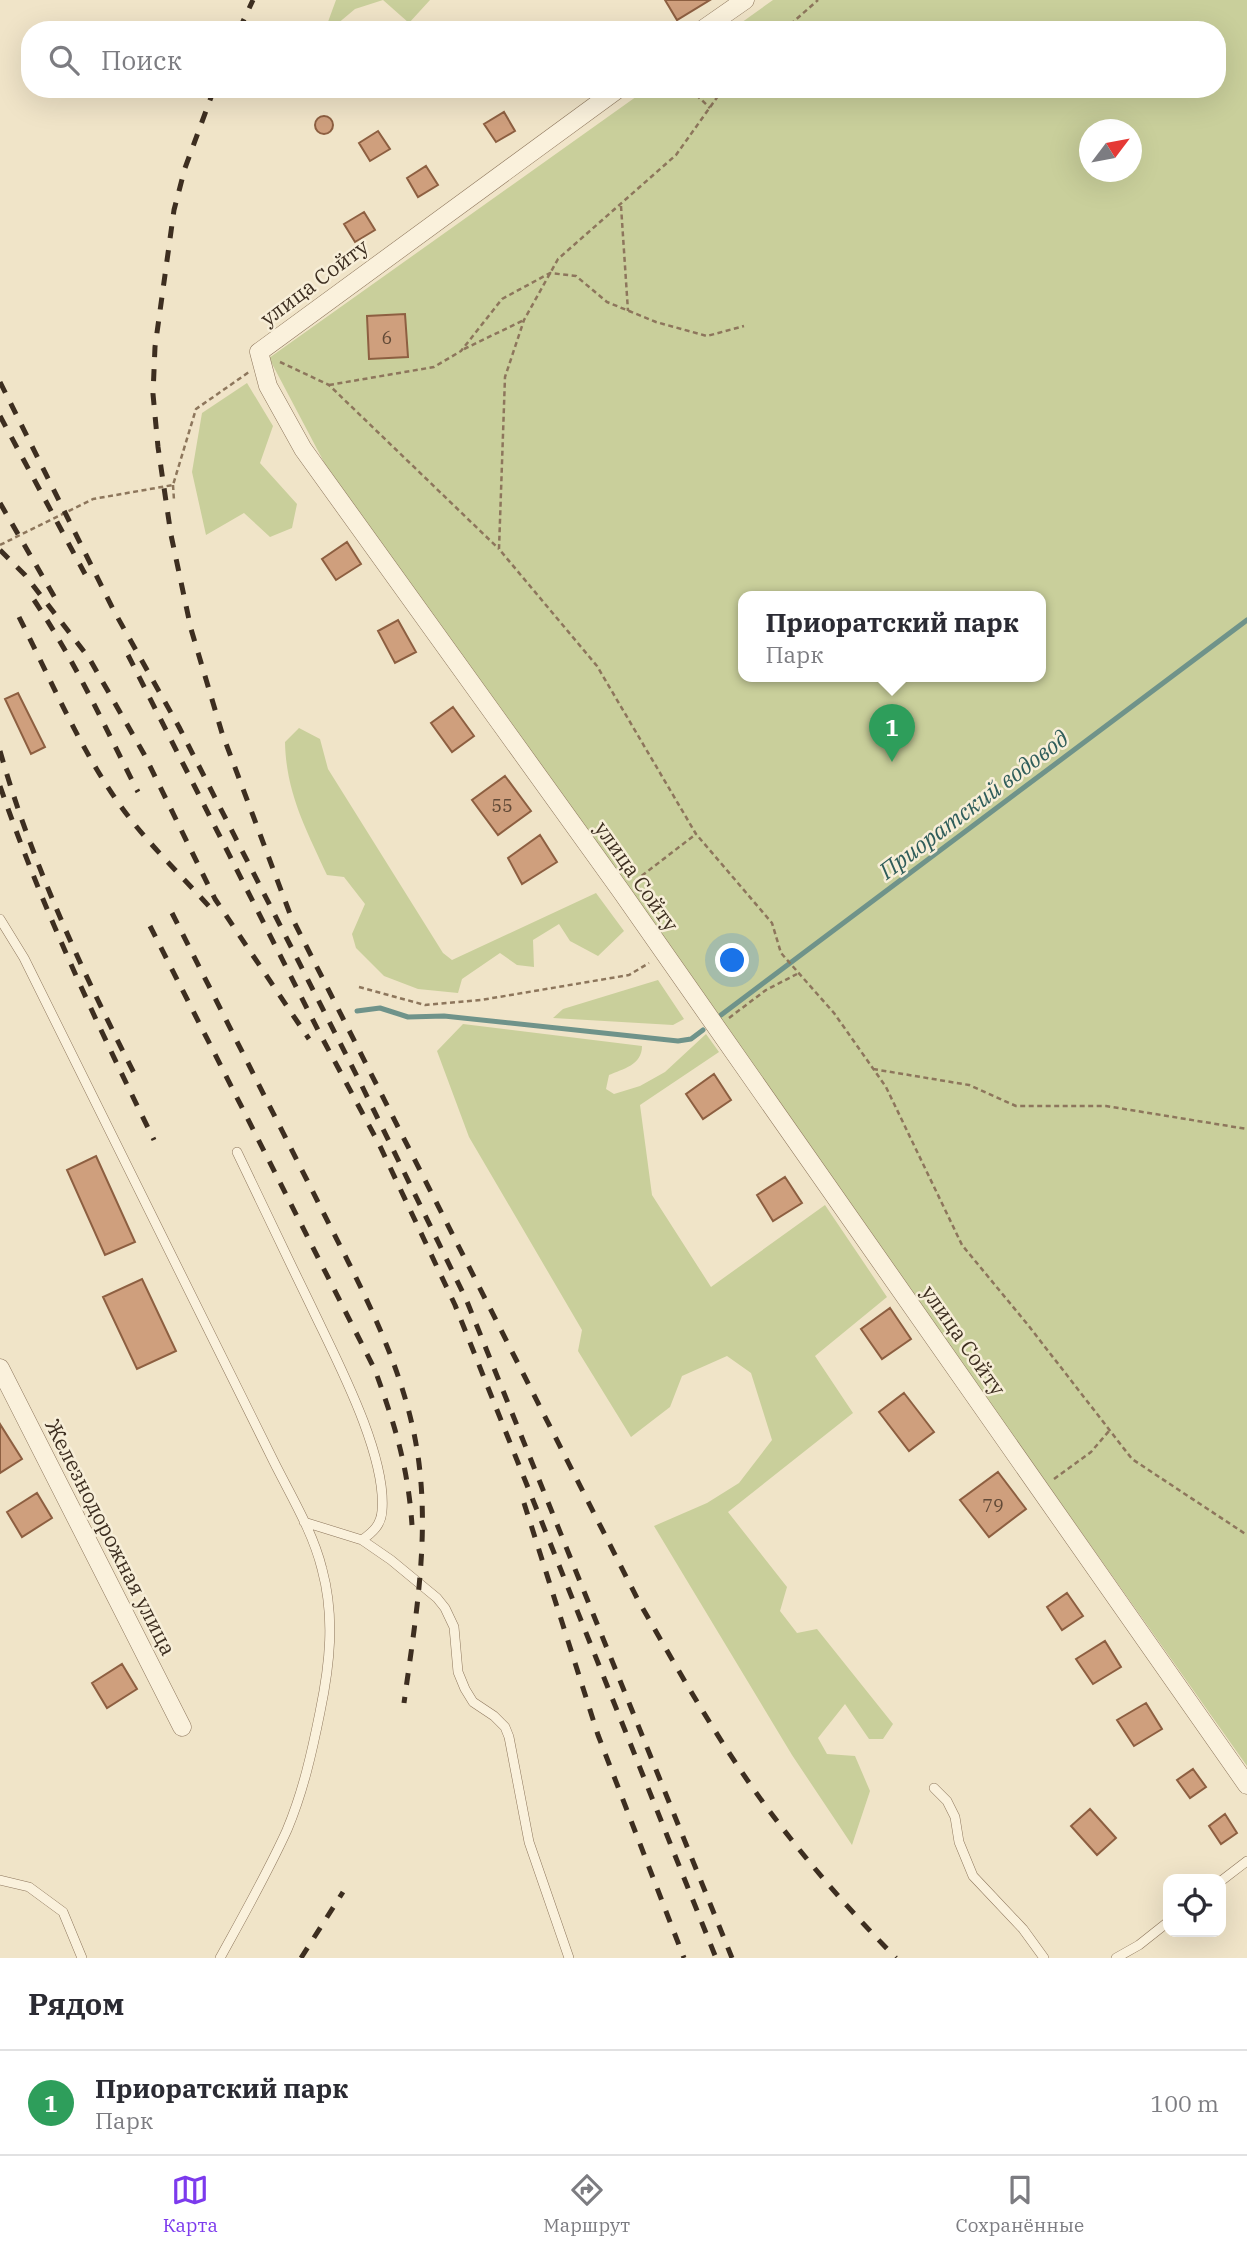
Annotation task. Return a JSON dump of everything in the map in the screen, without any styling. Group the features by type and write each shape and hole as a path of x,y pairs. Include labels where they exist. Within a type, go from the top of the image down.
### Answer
{"street":[{"path":"715,21 745,0"},
{"name":"улица Сойту","path":"606,98 260,358 268,386 303,449 621,891 715,1029 1041,1488 1247,1785"},
{"name":"Железнодорожная улица","path":"0,1368 6,1394 182,1727"}],"lane":[{"path":"0,919 24,958 304,1522 322,1569 331,1624 327,1676 310,1763 288,1828 261,1885 220,1958"},
{"path":"237,1153 342,1371 377,1462 382,1490 382,1514 377,1528 362,1540"},
{"path":"304,1522 362,1540 391,1560 437,1598 445,1608 454,1627 458,1672 465,1689 473,1702 505,1727 509,1737 529,1842 569,1958"},
{"path":"934,1788 947,1801 955,1817 959,1842 974,1875 1023,1929 1044,1958"},
{"path":"1226,1877 1247,1861"},
{"path":"0,1880 29,1887 63,1912 82,1958"},
{"path":"1116,1958 1139,1945 1163,1926"}],"path":[{"path":"794,21 818,0"},
{"path":"699,98 710,108"},
{"path":"499,549 505,377 524,320 558,259 676,155 717,98"},
{"path":"621,204 628,311"},
{"path":"461,351 502,299 550,273 576,276 607,302 656,322 707,335 744,326"},
{"path":"329,385 434,367 524,320"},
{"path":"174,500 173,485 196,409 260,358 329,385 499,549 597,666 696,834 772,923 781,953 834,1013 892,1099 962,1245 1028,1325 1109,1431 1132,1459 1247,1535"},
{"path":"0,545 93,499 173,485"},
{"path":"621,891 696,834"},
{"path":"359,987 425,1005 481,1000 629,975 664,954"},
{"path":"715,1029 766,990 797,974"},
{"path":"873,1069 969,1085 1016,1106 1106,1105 1247,1129"},
{"path":"1041,1488 1090,1452 1109,1431"}],"green space":[{"path":"336,0 383,0 355,9 341,21 328,21"},
{"path":"383,0 430,0 411,21 407,21"},
{"path":"773,0 1247,0 1247,1766 326,466 269,358 634,98 1226,98 1226,21 744,21"},
{"path":"247,383 273,426 260,463 297,504 292,528 270,537 244,513 206,535 192,472 202,413"},
{"path":"299,728 320,739 328,769 443,953 452,960 596,893 624,931 598,956 570,941 559,924 533,940 534,967 517,965 500,953 462,979 458,993 418,989 384,976 356,948 352,934 365,904 344,877 327,875 298,810 289,778 285,742"},
{"path":"658,980 684,1019 673,1025 553,1018 563,1009"},
{"path":"463,1024 642,1046 635,1062 609,1075 606,1089 614,1094 640,1086 665,1072 706,1034 719,1052 640,1105 652,1195 711,1287 825,1205 887,1297 815,1356 853,1413 728,1512 787,1587 780,1611 797,1633 817,1629 893,1724 883,1739 869,1739 845,1704 818,1738 827,1754 855,1756 870,1791 852,1845 792,1755 654,1526 707,1503 739,1483 772,1440 751,1373 727,1356 682,1376 670,1407 631,1437 578,1351 582,1330 469,1137 437,1051"}],"building":[{"path":"665,0 710,0 677,20"},
{"path":"504,112 515,131 496,142 484,124"},
{"path":"320,116 328,116 333,125 331,132 320,134 315,129 315,121"},
{"path":"378,131 390,149 370,161 359,143"},
{"path":"426,166 438,185 418,197 407,178"},
{"path":"364,212 375,230 355,242 344,224"},
{"path":"405,314 408,357 369,359 367,316"},
{"path":"347,542 361,564 336,580 322,559"},
{"path":"398,620 416,652 395,663 378,631"},
{"path":"18,693 45,747 31,754 5,699"},
{"path":"453,707 474,736 452,752 431,723"},
{"path":"505,776 531,811 498,835 472,800"},
{"path":"540,835 557,862 522,884 508,858"},
{"path":"714,1074 731,1100 703,1119 686,1094"},
{"path":"96,1156 135,1242 105,1255 67,1170"},
{"path":"785,1177 802,1203 773,1221 757,1195"},
{"path":"142,1279 176,1351 137,1369 103,1297"},
{"path":"890,1308 911,1339 882,1359 861,1329"},
{"path":"904,1393 934,1432 909,1451 879,1412"},
{"path":"0,1424 22,1459 0,1473"},
{"path":"998,1472 1026,1509 989,1537 960,1500"},
{"path":"37,1493 52,1518 22,1537 7,1512"},
{"path":"1067,1593 1083,1616 1062,1630 1047,1607"},
{"path":"1105,1641 1121,1667 1093,1684 1076,1659"},
{"path":"122,1664 137,1689 107,1708 92,1683"},
{"path":"1146,1703 1162,1729 1134,1746 1117,1720"},
{"path":"1193,1769 1206,1787 1190,1798 1177,1780"},
{"path":"1090,1809 1116,1838 1097,1855 1071,1826"},
{"path":"1225,1814 1237,1833 1221,1844 1209,1826"}],"waterway":[{"name":"Приоратский водовод","path":"721,1015 1247,620"},
{"name":"Приоратский водовод","path":"357,1011 380,1008 408,1017 444,1016 678,1041 691,1039 703,1030"}],"railway":[{"path":"243,21 253,0"},
{"path":"211,98 185,168 174,210 155,347 153,394 171,535 191,629 222,733 290,914 638,1600 705,1715 760,1798 822,1877 896,1958"},
{"path":"0,382 114,611 179,727 361,1084 466,1299 732,1958"},
{"path":"0,416 85,574"},
{"path":"0,503 58,603"},
{"path":"0,550 25,575 89,658 144,754 215,899 309,1039"},
{"path":"34,600 76,670 138,792"},
{"path":"19,617 68,717 109,790 146,838 215,913"},
{"path":"128,655 320,1034 379,1144 455,1305 716,1958"},
{"path":"0,751 27,835 60,917 136,1077"},
{"path":"0,786 71,965 154,1140"},
{"path":"172,913 361,1288 402,1387 418,1456 422,1518 420,1580 404,1703"},
{"path":"150,926 375,1370 399,1446 412,1525"},
{"path":"524,1503 598,1735 684,1958"},
{"path":"301,1958 343,1892"}],"place":[{"name":"Приоратский парк","path":"892,762"}]}
